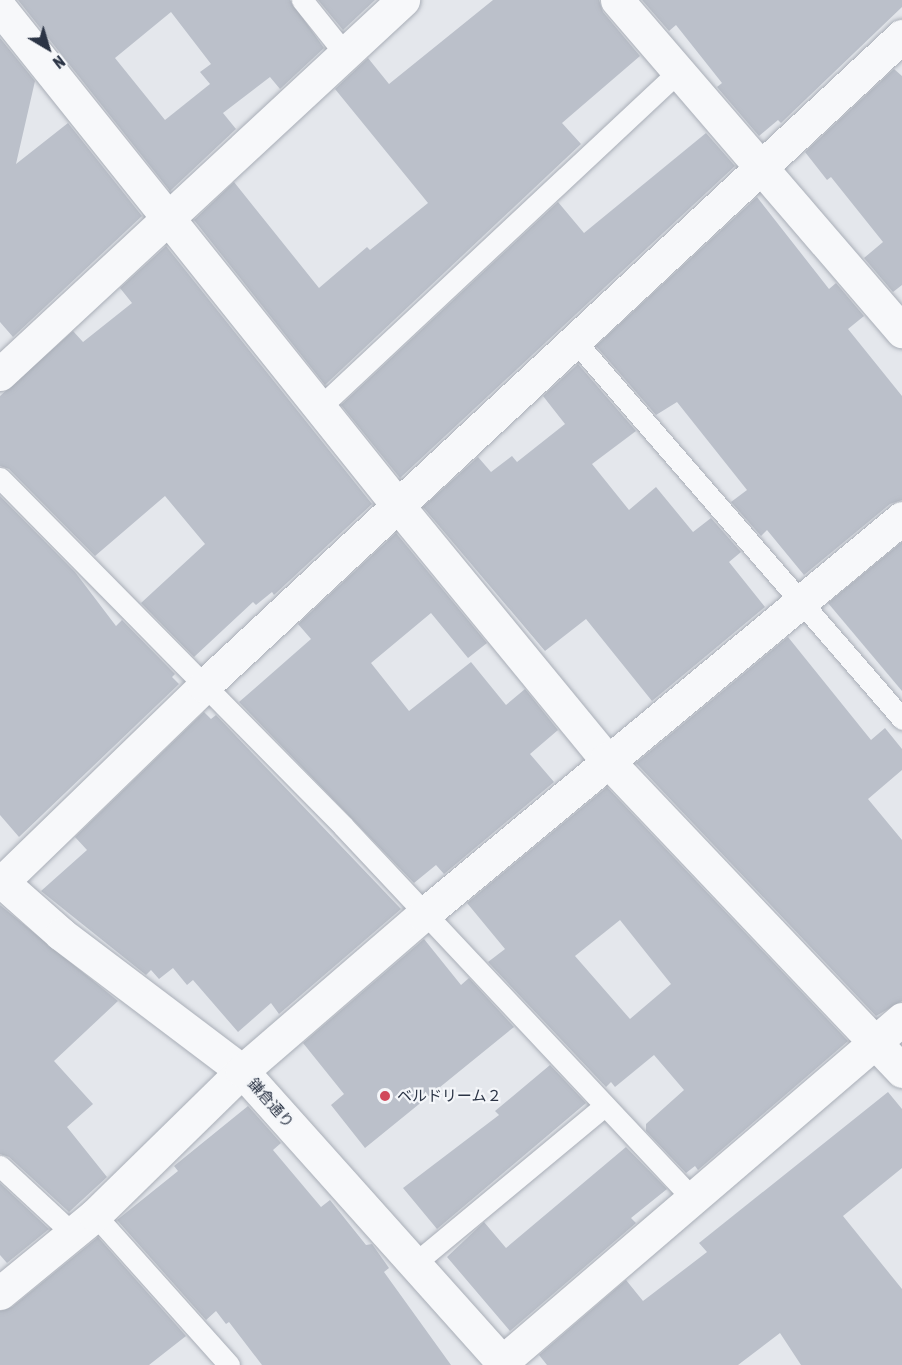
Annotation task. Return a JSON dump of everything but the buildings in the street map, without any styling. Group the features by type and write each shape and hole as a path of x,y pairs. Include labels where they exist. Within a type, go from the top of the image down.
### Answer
{"street":[{"path":"0,374 168,216 404,0"},
{"path":"617,0 902,331"},
{"path":"0,8 399,507 606,759 902,1071"},
{"path":"1,882 204,686 399,507 902,36"},
{"path":"0,1293 84,1224 242,1071 423,915 606,759 802,602 902,518"},
{"name":"鎌倉通り","path":"1,882 61,934 242,1071 503,1364"},
{"path":"503,1364 902,1019"}],"lane":[{"path":"302,0 346,55"},
{"path":"320,407 679,71"},
{"path":"575,341 902,719"},
{"path":"0,478 343,826 423,915 693,1199"},
{"path":"414,1264 604,1106"},
{"path":"0,1166 84,1224 229,1365"}],"place":[{"name":"ベルドリーム２","path":"385,1096"}]}
